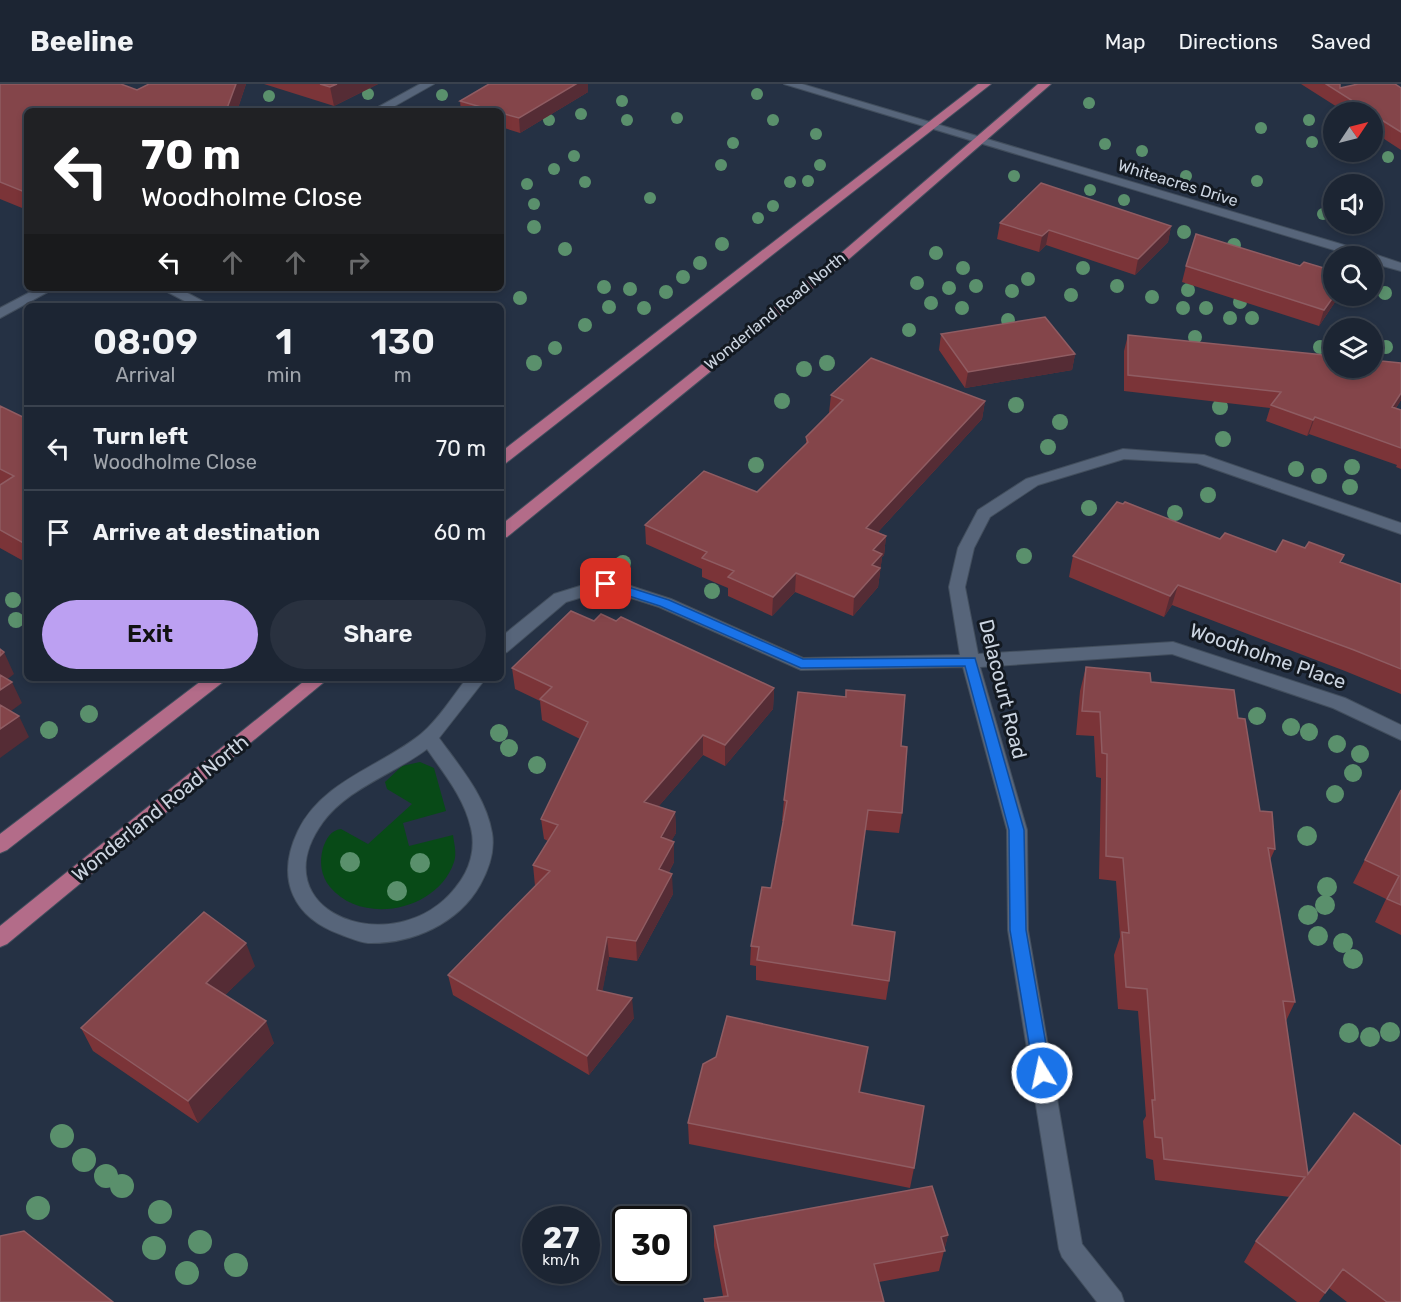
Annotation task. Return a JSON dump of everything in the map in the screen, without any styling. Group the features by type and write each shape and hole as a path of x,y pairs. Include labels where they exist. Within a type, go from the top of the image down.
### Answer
{"main road":[{"path":"504,458 985,84"},
{"name":"Wonderland Road North","path":"504,531 981,141 1045,84"},
{"path":"0,845 213,681"},
{"name":"Wonderland Road North","path":"0,938 316,681"}],"street":[{"path":"383,108 428,84"},
{"name":"Whiteacres Drive","path":"790,84 1333,246"},
{"path":"1383,262 1401,267"},
{"path":"0,314 42,291"},
{"path":"173,291 199,303"},
{"name":"Delacourt Road","path":"1112,1302 1071,1249 1018,930 1017,830 970,661 957,587 966,548 984,514 1032,482 1123,454 1199,458 1401,529"},
{"name":"Woodholme Place","path":"504,645 560,598 606,584 664,603 801,664 970,661 1173,648 1339,703 1401,733"},
{"path":"429,738 472,803 482,829 482,853 475,876 460,898 436,918 409,928 366,934 333,925 310,908 297,886 298,855 307,831 321,811 344,793 429,738 475,681"}],"green space":[{"path":"420,762 434,768 446,811 403,823 409,846 453,835 455,859 445,879 432,892 416,902 398,908 379,909 361,906 344,899 330,887 323,874 322,853 327,838 334,831 341,829 368,844 412,804 387,789 385,782 402,766"}],"building":[{"path":"0,84 121,84 137,90 149,84 236,84 227,108 24,108 24,192 0,182"},
{"path":"320,84 337,84 330,87"},
{"path":"489,84 576,84 519,118 504,114 504,108 484,108 460,101"},
{"path":"1326,84 1340,84 1340,88 1358,84 1395,84 1401,88 1401,132 1383,121 1383,102 1354,102"},
{"path":"1041,183 1171,226 1138,259 1049,230 1042,236 1000,223"},
{"path":"1196,234 1300,266 1304,262 1323,268 1323,306 1327,306 1324,310 1186,266"},
{"path":"1045,317 1075,354 968,372 941,334"},
{"path":"1128,335 1323,355 1323,378 1383,378 1383,361 1401,363 1401,393 1392,407 1401,410 1401,448 1315,417 1313,420 1271,405 1281,392 1128,375"},
{"path":"871,358 985,401 866,528 886,536 873,550 882,554 872,565 880,568 854,597 796,573 773,597 728,577 734,571 702,558 707,552 645,525 704,471 757,492 808,442 806,437 843,400 831,395"},
{"path":"0,406 24,418 24,543 0,530 0,485 14,476 0,469"},
{"path":"1117,502 1123,504 1125,502 1220,539 1225,533 1276,552 1283,540 1305,548 1309,542 1344,555 1340,562 1401,584 1401,669 1178,585 1170,596 1073,556"},
{"path":"571,611 594,621 601,614 616,621 621,617 774,688 725,745 703,735 644,802 675,812 661,837 674,842 659,869 672,874 636,941 607,937 597,990 632,998 587,1056 448,975 550,871 533,865 558,825 541,819 588,722 540,699 552,687 512,668"},
{"path":"1086,667 1150,673 1151,682 1234,690 1238,718 1245,719 1260,811 1272,812 1275,849 1268,848 1295,1002 1283,1001 1308,1174 1354,1113 1401,1146 1401,1302 1387,1302 1343,1269 1325,1293 1256,1241 1305,1177 1164,1159 1162,1138 1155,1137 1152,1100 1155,1100 1147,989 1126,987 1122,932 1129,933 1123,858 1106,856 1107,754 1102,753 1100,712 1082,711"},
{"path":"0,675 12,682 0,690"},
{"path":"846,690 905,695 901,746 907,747 902,813 868,810 852,925 895,932 889,981 757,960 759,947 751,946 762,887 771,888 787,801 784,800 798,692 846,697"},
{"path":"0,705 19,716 0,729"},
{"path":"1401,790 1401,905 1387,899 1399,876 1365,860"},
{"path":"204,912 246,943 206,983 266,1021 188,1101 81,1028"},
{"path":"727,1016 868,1047 859,1092 924,1106 914,1168 688,1123 703,1064 716,1057"},
{"path":"932,1186 948,1235 941,1237 945,1251 874,1264 884,1302 705,1302 704,1299 728,1296 714,1226"},
{"path":"24,1231 113,1302 0,1302 0,1236"}],"route":[{"path":"606,584 664,603 801,664 970,661 1017,830 1018,930 1042,1073"}]}
